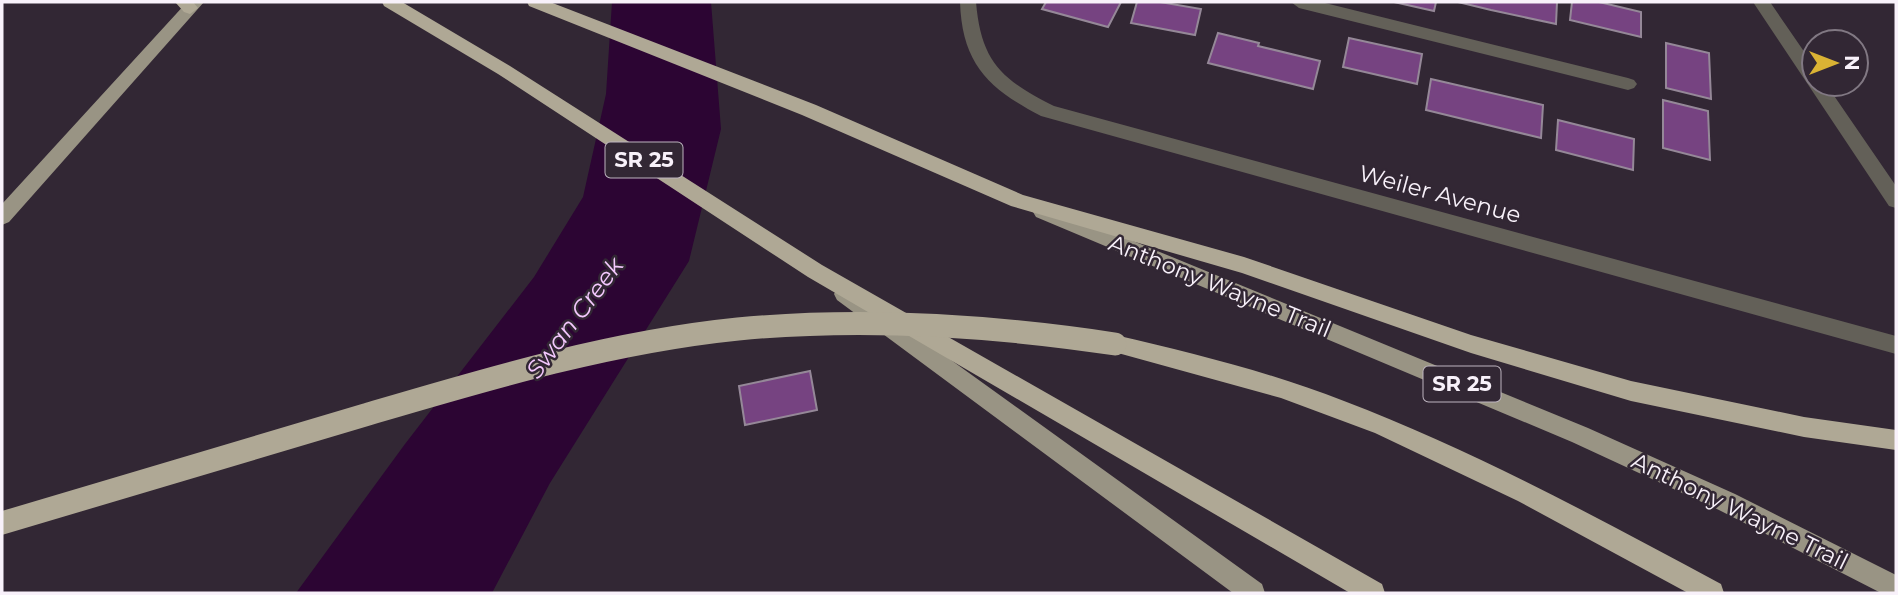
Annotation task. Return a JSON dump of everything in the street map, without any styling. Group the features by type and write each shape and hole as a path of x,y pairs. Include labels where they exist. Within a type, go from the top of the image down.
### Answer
{"highway":[{"name":"SR 25","path":"390,2 504,70 815,271"},
{"name":"Anthony Wayne Trail","path":"536,2 809,110 1018,201"},
{"path":"1018,201 1244,265 1471,344 1581,377 1804,427 1896,440"},
{"path":"815,271 1373,593"},
{"path":"2,523 567,357 696,333 798,323 922,321 1032,330 1115,344 1213,368 1283,389 1349,413 1454,459 1712,593"}],"main road":[{"path":"2,217 190,4"},
{"name":"Anthony Wayne Trail","path":"1018,201 1568,429 1727,502 1896,588"},
{"name":"SR 25","path":"815,271 913,346 1254,593"}],"street":[{"name":"Weiler Avenue","path":"968,2 970,36 995,80 1027,101 1080,121 1896,345"},
{"path":"1298,2 1628,84"},
{"path":"1761,2 1800,60"},
{"path":"1826,98 1896,201"}],"water":[{"name":"Swan Creek","path":"612,2 711,2 721,129 689,261 550,483 492,593 296,593 405,444 534,277 583,197 606,94"}],"building":[{"path":"1046,2 1121,2 1108,27 1042,9"},
{"path":"1137,2 1160,2 1201,9 1195,35 1131,23"},
{"path":"1394,2 1436,2 1434,11"},
{"path":"1458,2 1557,2 1556,24 1491,10"},
{"path":"1572,2 1599,2 1641,12 1641,37 1570,20"},
{"path":"1218,33 1320,61 1313,89 1208,63"},
{"path":"1349,38 1422,54 1417,84 1343,67"},
{"path":"1666,43 1709,53 1711,99 1666,88"},
{"path":"1431,79 1543,105 1541,138 1426,110"},
{"path":"1663,100 1708,111 1710,160 1663,148"},
{"path":"1558,120 1634,139 1633,170 1556,150"},
{"path":"810,371 817,410 745,425 739,386"}]}
